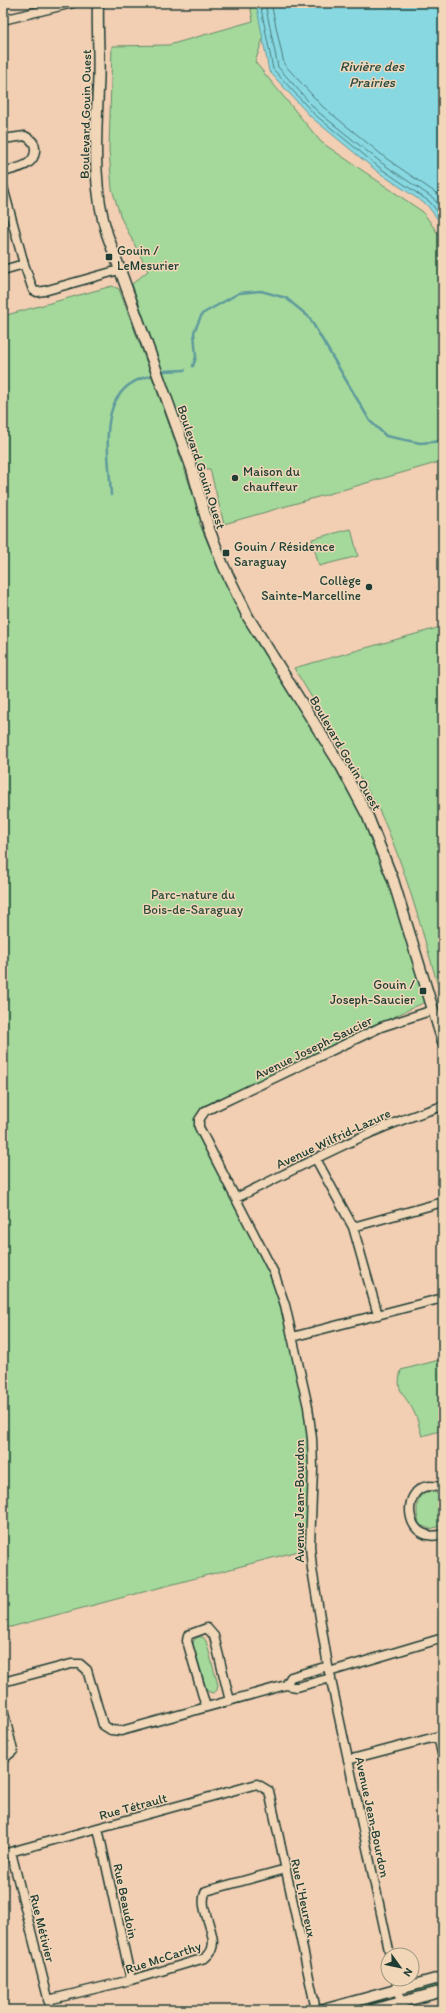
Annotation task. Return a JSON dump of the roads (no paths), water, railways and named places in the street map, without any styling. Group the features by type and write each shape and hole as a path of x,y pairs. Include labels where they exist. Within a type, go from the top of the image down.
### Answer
{"street":[{"path":"3,20 72,3"},
{"name":"Boulevard Gouin Ouest","path":"98,3 99,73 95,137 96,175 103,222 119,270 192,469 209,529 222,565 248,617 340,766 368,817 393,880 443,1042"},
{"path":"3,139 25,136 32,141 35,148 34,156 29,163 3,172"},
{"path":"3,187 24,264 33,290 37,292 44,291 119,270"},
{"path":"3,270 24,264"},
{"name":"Avenue Joseph-Saucier","path":"205,1111 381,1027 433,1010"},
{"name":"Avenue Wilfrid-Lazure","path":"236,1198 376,1129 406,1117 443,1106"},
{"name":"Avenue Jean-Bourdon","path":"205,1111 199,1120 199,1127 274,1273 285,1305 308,1407 312,1439 313,1469 310,1546 312,1569 329,1672 388,1947"},
{"path":"316,1159 354,1227 378,1315"},
{"path":"354,1227 443,1202"},
{"path":"292,1337 443,1298"},
{"path":"443,1490 435,1486 426,1486 417,1490 412,1497 410,1512 412,1523 418,1531 430,1537 443,1534"},
{"path":"206,1707 187,1640 188,1635 207,1628 214,1636 230,1701"},
{"path":"3,1682 71,1664 80,1664 87,1670 103,1724 112,1730 121,1731 286,1685 297,1687 329,1672 443,1638"},
{"path":"286,1685 290,1677 329,1672"},
{"path":"3,1709 13,1751 7,1756 3,1756"},
{"path":"348,1760 441,1736 443,1758"},
{"name":"Rue Tétrault","path":"3,1854 257,1784 269,1791"},
{"name":"Rue L'Heureux","path":"269,1791 316,2010"},
{"name":"Rue Beaudoin","path":"98,1828 131,1980"},
{"name":"Rue Métivier","path":"11,1852 51,2010"},
{"name":"Rue McCarthy","path":"48,2000 131,1980 205,1958 212,1954 214,1946 203,1902 203,1896 206,1891 286,1869"},
{"path":"420,1980 443,1977"},
{"path":"323,2010 388,1987"},
{"path":"398,1987 401,2006"},
{"path":"372,2010 401,2006 443,1991"}],"water":[{"name":"Rivière des Prairies","path":"256,3 443,3 443,226 427,205 378,172 311,117 269,71"}],"waterway":[{"path":"193,366 196,357 194,332 202,314 239,293 261,291 286,298 309,317 370,421 386,436 420,443 443,441"},
{"path":"164,371 185,370"},
{"path":"111,495 108,442 109,424 113,408 120,394 132,383 150,376"}],"place":[{"name":"Gouin / LeMesurier","path":"109,257"},
{"name":"Maison du chauffeur","path":"235,478"},
{"name":"Gouin / Résidence Saraguay","path":"226,553"},
{"name":"Collège Sainte-Marcelline","path":"369,587"},
{"name":"Gouin / Joseph-Saucier","path":"423,991"}],"park label":[{"name":"Parc-nature du Bois-de-Saraguay","path":"193,902"}]}
